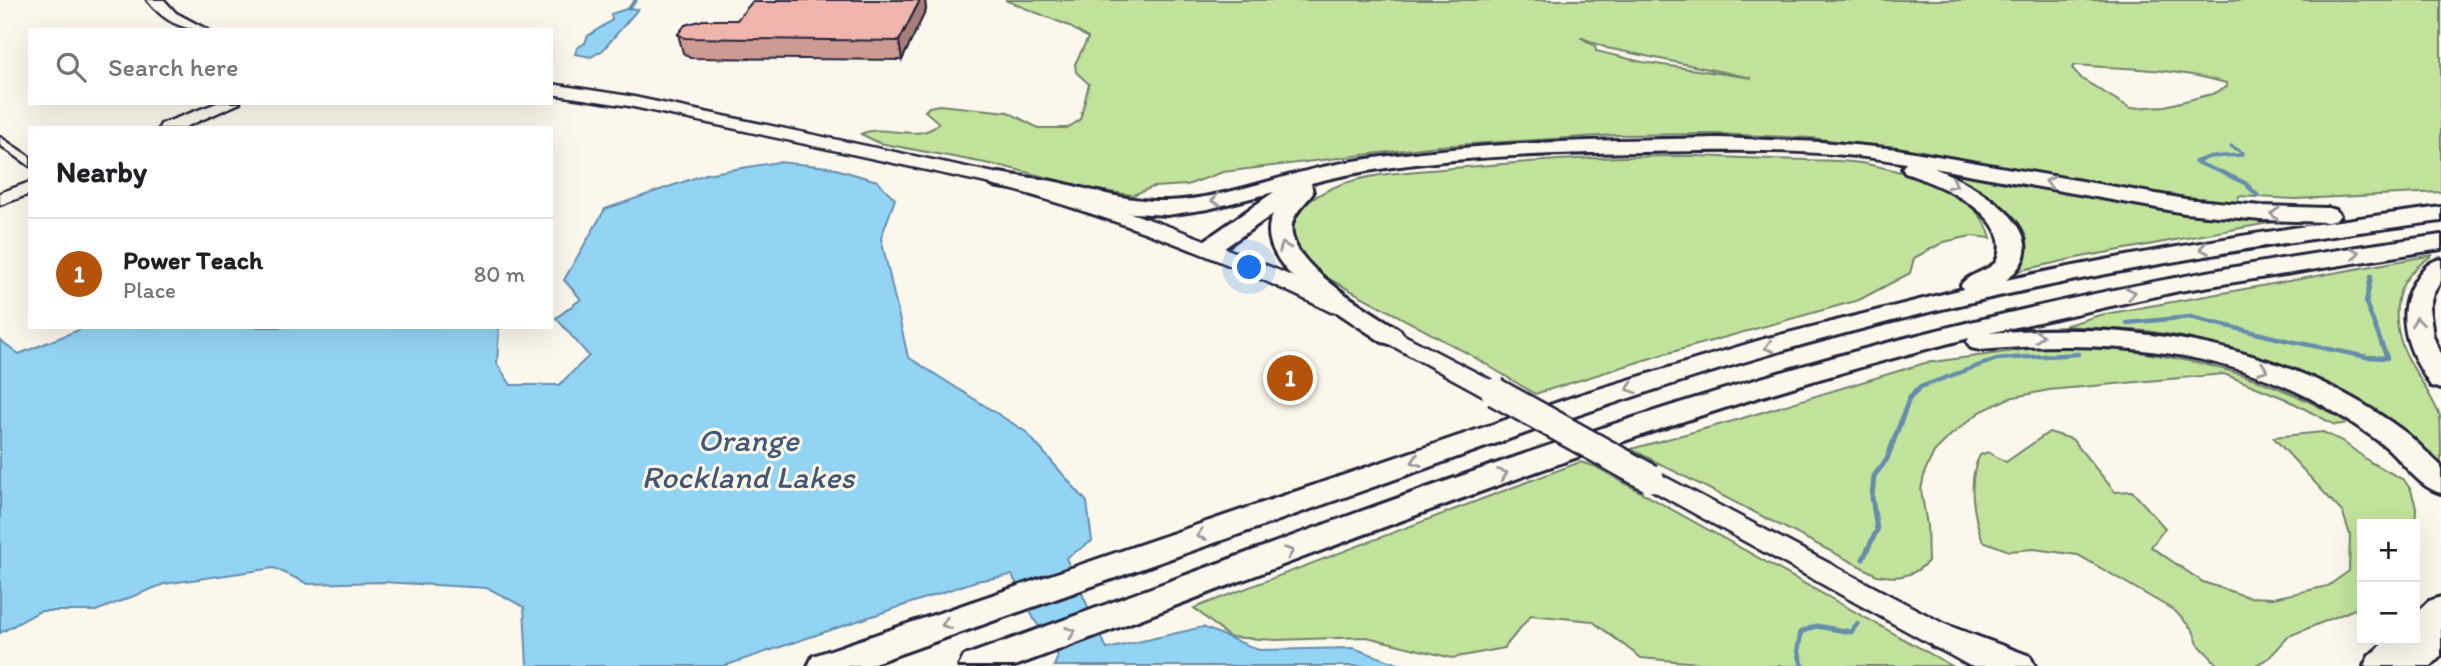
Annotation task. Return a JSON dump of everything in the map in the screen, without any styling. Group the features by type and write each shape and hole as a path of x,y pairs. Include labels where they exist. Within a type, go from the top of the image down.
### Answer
{"highway":[{"path":"999,180 1051,188 1117,205 1156,209 1208,202 1387,162 1491,150 1594,145 1720,144 1821,148 1908,156 2133,198 2236,212 2332,216 2441,207"},
{"path":"1209,248 1282,197 1317,178 1435,161 1556,151 1690,148 1829,153 1881,159 1934,175 1981,201 2005,225 2012,241 2011,256 1997,275 1980,283 1906,302 1835,328"},
{"path":"1317,178 1286,212 1279,232 1282,246 1291,262 1305,277 1391,336"},
{"path":"825,666 1598,398 1835,328 2012,286 2142,259 2307,232 2441,214"},
{"path":"976,666 1604,438 1826,368 2023,317 2146,290 2326,258 2441,242"},
{"path":"2441,266 2422,287 2418,295 2416,315 2419,336 2441,380"},
{"path":"1826,368 1875,363 1975,342 2033,337 2103,337 2181,346 2256,367 2328,398 2391,438 2441,483"},
{"path":"2420,630 2441,610"},
{"path":"2409,666 2441,635"},
{"path":"1944,637 2018,666"},
{"path":"2381,666 2404,645"}],"main road":[{"path":"155,0 171,16 196,28"},
{"path":"553,89 629,101 999,180 1073,201 1209,248 1294,285 1391,336 1996,666"}],"street":[{"path":"172,126 227,105"},
{"path":"0,140 28,161"},
{"path":"0,200 28,188"}],"green space":[{"path":"1005,0 2441,0 2441,192 2295,199 2239,196 2238,203 2220,203 2099,185 1910,150 1811,138 1717,134 1617,135 1438,146 1223,172 1187,185 1153,187 1133,195 1096,190 1006,167 879,143 861,134 870,131 912,133 931,129 939,123 925,111 929,107 939,105 1008,112 1038,128 1067,128 1080,120 1089,84 1076,72 1075,64 1088,38 1067,25","holes":["1580,37 1607,48 1752,78 1642,62 1596,51 1595,46","2075,65 2189,74 2226,83 2227,87 2212,94 2165,106 2130,108 2082,79 2072,68"]},
{"path":"1699,156 1851,162 1902,172 1940,186 1957,196 1984,222 1991,238 1971,236 1944,242 1914,258 1910,273 1859,300 1661,355 1535,394 1469,354 1318,273 1297,247 1294,234 1294,223 1299,213 1320,194 1351,181 1380,175 1545,161"},
{"path":"1924,165 2157,209 2274,222 2018,271 2027,253 2025,236 2015,219 1980,191"},
{"path":"2433,255 2404,282 2398,297 2397,323 2404,351 2440,416 2441,465 2410,439 2248,355 2183,337 2147,331 2064,326 2100,315"},
{"path":"2091,346 2193,362 2255,379 2286,391 2349,423 2335,425 2286,399 2224,374 2049,390 2009,398 1980,412 1934,452 1925,471 1921,490 1927,525 1928,561 1911,574 1898,577 1877,575 1631,449 1925,363 2043,347"},
{"path":"2049,432 2072,439 2115,492 2132,491 2165,528 2151,547 2203,582 2248,597 2273,598 2328,586 2349,571 2350,535 2343,513 2273,437 2323,432 2342,441 2370,462 2404,480 2411,490 2416,507 2416,519 2357,519 2357,608 2289,636 2269,658 2254,666 2219,666 2198,644 2193,630 2175,611 2078,555 2034,549 2009,551 1983,541 1973,498 1976,465 1980,455 1988,452 2006,462"},
{"path":"1580,462 1594,466 1952,666 1733,666 1641,658 1592,621 1531,615 1504,648 1452,658 1367,637 1276,640 1229,637 1194,608"}],"water":[{"path":"629,8 638,9 603,50 591,57 575,54 588,36 612,20 611,14"},
{"name":"Orange Rockland Lakes","path":"778,162 829,167 877,181 895,199 881,238 908,357 1026,432 1087,502 1092,541 1066,558 1107,649 1203,627 1259,650 1353,648 1404,666 1054,666 1058,656 1034,619 1012,575 976,581 724,666 527,666 524,607 488,588 382,582 308,584 274,568 164,584 96,611 40,611 0,633 0,340 19,354 81,329 497,329 497,364 511,385 559,385 589,356 556,318 581,299 564,280 605,209 706,174"}],"building":[{"path":"920,0 899,41 685,38 678,34 685,25 703,20 737,20 752,2"}],"waterway":[{"path":"629,8 636,0"},
{"path":"2222,172 2195,162 2209,157 2242,155 2243,153 2231,146"},
{"path":"2222,172 2226,174"},
{"path":"2222,172 2245,183 2258,196"},
{"path":"2127,323 2190,317 2285,340 2367,357 2387,358 2366,303 2371,276"},
{"path":"1917,390 1997,359 2078,354"},
{"path":"1863,559 1877,530 1872,497 1874,476 1887,459 1909,399 1917,390"},
{"path":"1802,666 1798,649 1801,632 1816,626 1851,632 1857,624"}],"place":[{"name":"Power Teach","path":"1290,378"}]}
